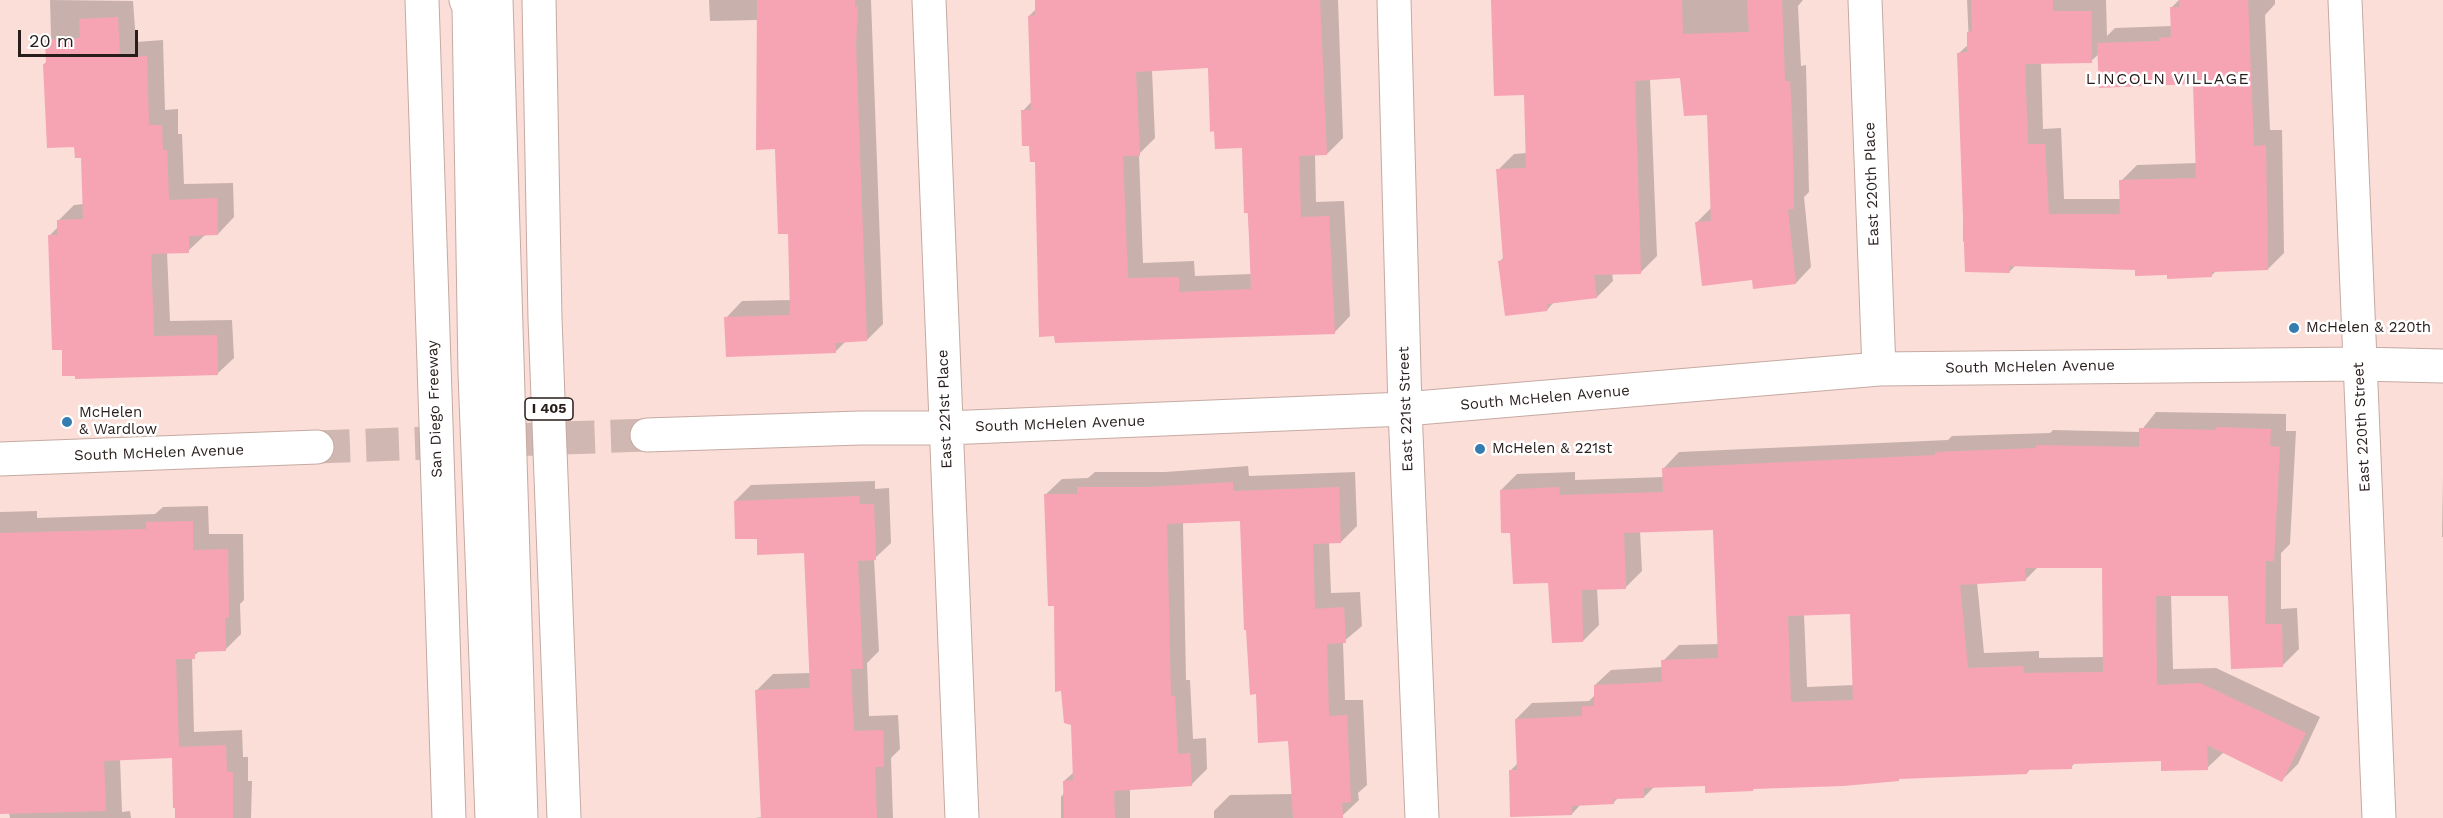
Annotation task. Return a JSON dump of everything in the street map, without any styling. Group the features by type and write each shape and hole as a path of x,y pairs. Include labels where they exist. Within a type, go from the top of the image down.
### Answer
{"main road":[{"path":"466,0 469,7 475,373 492,818"},
{"path":"496,0 521,818"},
{"name":"I 405","path":"539,0 545,319 564,818"},
{"name":"East 221st Place","path":"929,0 962,818"},
{"name":"East 221st Street","path":"1394,0 1405,410 1422,818"},
{"name":"East 220th Place","path":"1865,0 1879,369"},
{"name":"East 220th Street","path":"2345,0 2379,818"},
{"name":"San Diego Freeway","path":"418,9 449,818"},
{"name":"South McHelen Avenue","path":"647,435 860,428 946,428 1405,410 1879,369 2359,364 2443,366"},
{"name":"South McHelen Avenue","path":"0,459 317,447"}],"building":[{"path":"757,0 855,0 855,7 858,6 856,46 867,341 835,343 836,353 726,357 724,317 790,315 788,234 778,234 775,149 756,150"},
{"path":"1035,0 1320,0 1327,155 1299,156 1301,217 1329,216 1335,334 1055,343 1054,336 1039,337 1035,162 1030,162 1029,146 1022,146 1021,110 1031,110 1028,16 1035,15","holes":["1208,68 1210,132 1214,131 1215,149 1242,148 1244,213 1248,213 1251,289 1179,292 1179,277 1128,278 1123,156 1140,156 1136,72"]},
{"path":"1491,0 1682,0 1683,34 1749,32 1747,0 1782,0 1785,81 1790,81 1792,115 1794,209 1788,209 1796,284 1753,289 1752,280 1702,286 1695,222 1711,221 1707,115 1684,116 1680,78 1635,81 1641,274 1594,275 1597,298 1547,304 1547,311 1505,316 1498,261 1503,260 1496,169 1526,168 1524,95 1494,96"},
{"path":"1971,0 2053,0 2053,11 2091,11 2092,63 2025,64 2028,144 2045,144 2049,214 2120,214 2119,180 2196,178 2193,84 2099,88 2097,43 2159,41 2159,38 2171,37 2170,7 2180,7 2179,0 2248,0 2254,146 2266,145 2268,270 2212,272 2212,277 2167,279 2167,275 2135,276 2135,270 2009,266 2010,273 1965,272 1957,53 1967,52 1967,32 1972,31"},
{"path":"118,17 120,57 147,56 149,125 162,125 163,150 167,150 169,200 217,198 218,235 189,236 189,253 151,254 154,336 217,335 218,375 75,379 75,376 62,376 62,350 52,350 48,235 57,235 57,220 83,219 81,158 75,158 74,147 47,148 43,64 46,64 45,40 80,38 79,19"},
{"path":"2216,427 2271,429 2270,446 2280,447 2274,561 2266,561 2265,624 2282,624 2283,667 2231,669 2228,596 2156,596 2157,685 2200,683 2306,733 2282,782 2207,745 2208,770 2161,771 2161,761 2072,764 2072,769 2027,770 2027,774 1899,779 1899,781 1843,786 1753,789 1753,791 1705,793 1705,786 1644,788 1644,798 1614,799 1614,804 1572,806 1572,815 1510,817 1509,770 1517,770 1515,719 1582,716 1582,706 1594,706 1594,685 1662,682 1661,660 1718,658 1713,530 1624,533 1626,589 1582,590 1583,642 1552,643 1548,583 1513,584 1510,533 1501,533 1500,490 1559,487 1560,495 1663,492 1662,468 1935,455 1935,452 2036,448 2036,445 2139,447 2139,428 2216,430","holes":["2025,568 2102,568 2103,672 2024,673 2023,666 1968,668 1960,585 2026,581","1850,614 1853,700 1791,702 1788,616"]},
{"path":"1233,482 1233,491 1339,487 1341,543 1313,544 1315,609 1344,607 1346,643 1327,644 1329,716 1347,715 1351,802 1342,803 1343,818 1293,818 1288,741 1258,743 1256,694 1250,695 1246,630 1244,630 1240,521 1167,524 1171,696 1175,696 1178,754 1190,753 1192,786 1114,791 1115,818 1064,818 1063,781 1073,780 1071,725 1064,723 1061,691 1055,692 1054,606 1048,606 1044,494 1077,494 1077,487 1148,487"},
{"path":"859,496 860,504 874,504 876,560 858,561 863,669 851,669 854,731 883,730 884,767 875,767 877,818 761,818 755,690 810,688 804,553 757,555 757,539 735,539 734,501"},
{"path":"193,521 193,550 228,549 229,617 225,618 226,651 195,652 195,659 176,659 179,747 226,745 227,772 233,772 233,818 175,818 172,758 104,761 106,811 0,814 0,533 146,529 146,522"}],"tunnel":[{"path":"317,447 647,435"}],"place":[{"name":"McHelen & 220th","path":"2294,328"},
{"name":"McHelen & Wardlow","path":"67,422"},
{"name":"McHelen & 221st","path":"1480,449"}],"district":[{"name":"LINCOLN VILLAGE","path":"2168,79"}]}
